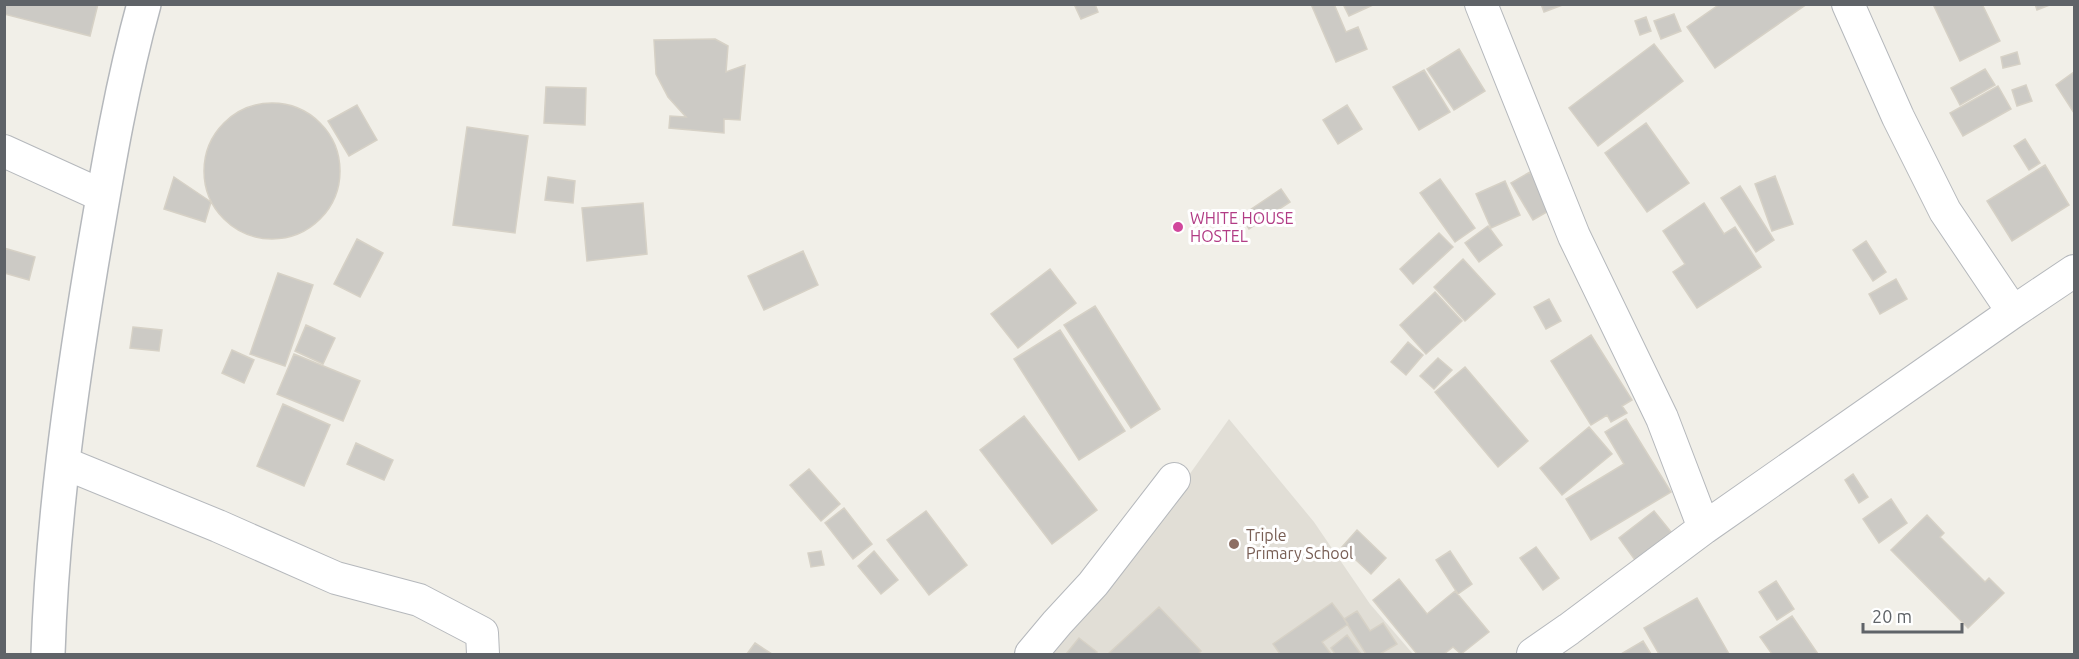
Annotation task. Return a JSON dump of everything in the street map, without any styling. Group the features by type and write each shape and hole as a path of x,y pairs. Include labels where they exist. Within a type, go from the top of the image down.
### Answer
{"street":[{"path":"48,654 49,604 73,379 103,196 128,64 144,4"},
{"path":"1481,4 1574,236 1662,418 1704,528"},
{"path":"1848,4 1898,117 1945,211 2013,312"},
{"path":"4,151 103,196"},
{"path":"1533,654 1569,630 1704,528 2013,312 2074,272"},
{"path":"64,463 218,526 336,578 419,600 482,633 483,654"},
{"path":"1031,654 1093,584 1174,479"}],"shaded area":[{"name":"Triple Primary School","path":"1229,419 1314,522 1370,604 1413,654 1047,654 1124,566"}],"building":[{"path":"6,4 98,4 90,36 4,14"},
{"path":"1074,4 1095,4 1098,12 1081,19"},
{"path":"1311,4 1334,4 1346,32 1358,27 1367,49 1336,62"},
{"path":"1343,4 1375,4 1349,16"},
{"path":"1541,4 1565,4 1544,12"},
{"path":"1720,4 1807,4 1715,68 1687,27"},
{"path":"1933,4 1982,4 2000,41 1960,61"},
{"path":"2035,4 2052,4 2037,10"},
{"path":"1674,14 1681,31 1661,39 1654,21"},
{"path":"1646,17 1651,31 1640,35 1635,21"},
{"path":"715,39 728,46 726,72 745,65 740,120 724,119 724,133 669,128 670,116 686,117 668,97 656,74 654,40"},
{"path":"1654,44 1683,81 1598,146 1569,108"},
{"path":"1459,49 1485,91 1454,110 1427,69"},
{"path":"2017,52 2020,64 2003,68 2001,57"},
{"path":"1985,69 1995,85 1960,105 1951,88"},
{"path":"1424,70 1450,112 1419,130 1393,87"},
{"path":"2074,72 2074,113 2056,85"},
{"path":"2026,85 2032,101 2017,106 2012,90"},
{"path":"1998,86 2011,109 1963,136 1950,113"},
{"path":"546,87 586,88 585,125 544,123"},
{"path":"272,103 298,108 310,114 320,123 329,133 335,145 340,171 335,197 329,209 320,219 310,228 298,234 272,239 246,234 234,228 224,219 215,209 209,197 204,171 209,145 215,133 224,123 234,114 246,108"},
{"path":"357,105 377,140 349,156 328,121"},
{"path":"1347,105 1362,129 1338,144 1323,120"},
{"path":"1646,123 1689,183 1647,212 1605,153"},
{"path":"467,127 528,136 515,233 453,225"},
{"path":"2025,139 2040,163 2029,170 2014,146"},
{"path":"2045,165 2069,205 2012,241 1987,201"},
{"path":"1530,172 1552,209 1533,220 1511,183"},
{"path":"1775,176 1793,224 1772,231 1755,184"},
{"path":"174,177 211,202 205,222 164,209"},
{"path":"548,177 575,181 573,203 545,200"},
{"path":"1440,179 1475,228 1455,242 1420,193"},
{"path":"1505,181 1520,215 1491,228 1476,194"},
{"path":"1740,186 1774,240 1756,252 1721,198"},
{"path":"1281,189 1290,202 1249,229 1241,216"},
{"path":"643,203 647,254 587,261 582,208"},
{"path":"1704,203 1724,234 1735,227 1761,267 1697,308 1673,272 1685,264 1663,231"},
{"path":"1488,226 1502,245 1479,262 1465,243"},
{"path":"1439,233 1453,247 1413,284 1400,269"},
{"path":"357,239 383,253 360,297 334,284"},
{"path":"1866,241 1886,272 1873,281 1853,250"},
{"path":"4,248 35,257 29,280 4,273"},
{"path":"803,251 818,285 764,310 748,276"},
{"path":"1463,259 1495,294 1465,321 1434,287"},
{"path":"1050,269 1076,303 1018,348 991,314"},
{"path":"278,273 313,285 285,366 250,354"},
{"path":"1896,279 1907,299 1880,314 1869,294"},
{"path":"1435,292 1462,321 1426,354 1400,325"},
{"path":"1549,299 1561,321 1546,329 1534,307"},
{"path":"1095,306 1160,409 1131,428 1064,325"},
{"path":"306,325 335,338 323,364 295,351"},
{"path":"133,327 162,330 159,351 130,348"},
{"path":"1060,330 1125,431 1079,460 1014,359"},
{"path":"1591,335 1632,400 1622,406 1627,413 1611,422 1607,415 1591,425 1551,361"},
{"path":"1408,342 1423,355 1406,375 1391,362"},
{"path":"232,350 254,360 244,383 222,373"},
{"path":"294,354 360,381 343,421 277,394"},
{"path":"1438,358 1452,370 1434,389 1420,376"},
{"path":"1465,367 1528,441 1498,467 1435,392"},
{"path":"283,404 330,425 304,486 257,466"},
{"path":"1024,416 1097,510 1052,544 980,450"},
{"path":"1626,419 1671,492 1591,540 1566,499 1624,464 1605,432"},
{"path":"1589,427 1612,454 1562,495 1540,468"},
{"path":"356,443 393,460 384,480 347,464"},
{"path":"809,469 840,504 821,521 790,485"},
{"path":"1853,474 1868,497 1859,503 1845,480"},
{"path":"1891,499 1907,523 1879,543 1863,519"},
{"path":"844,508 872,544 853,559 825,523"},
{"path":"926,511 967,565 929,595 887,540"},
{"path":"1654,511 1671,532 1635,560 1619,538"},
{"path":"1927,515 1944,533 1940,537 1985,582 1989,578 2004,593 1968,628 1891,550"},
{"path":"1357,530 1386,558 1371,574 1342,547"},
{"path":"1536,547 1559,578 1543,590 1520,558"},
{"path":"821,551 824,565 811,567 808,553"},
{"path":"874,551 898,580 881,594 858,566"},
{"path":"1450,551 1472,584 1458,594 1436,560"},
{"path":"1399,579 1427,614 1455,591 1489,632 1461,654 1453,647 1444,654 1417,654 1373,600"},
{"path":"1776,581 1794,609 1777,620 1759,592"},
{"path":"1697,598 1729,654 1659,654 1644,628"},
{"path":"1332,603 1348,624 1322,642 1331,654 1280,654 1273,644"},
{"path":"1159,607 1201,651 1198,654 1108,654"},
{"path":"1357,611 1370,631 1383,623 1397,644 1380,654 1366,654 1344,619"},
{"path":"1792,616 1818,654 1772,654 1760,637"},
{"path":"1347,635 1361,654 1335,654 1331,648"},
{"path":"1079,638 1097,652 1095,654 1066,654"},
{"path":"1643,641 1651,654 1621,654"},
{"path":"755,643 772,654 747,654"}],"place":[{"name":"WHITE HOUSE HOSTEL","path":"1178,227"},
{"name":"Triple Primary School","path":"1234,544"}]}
